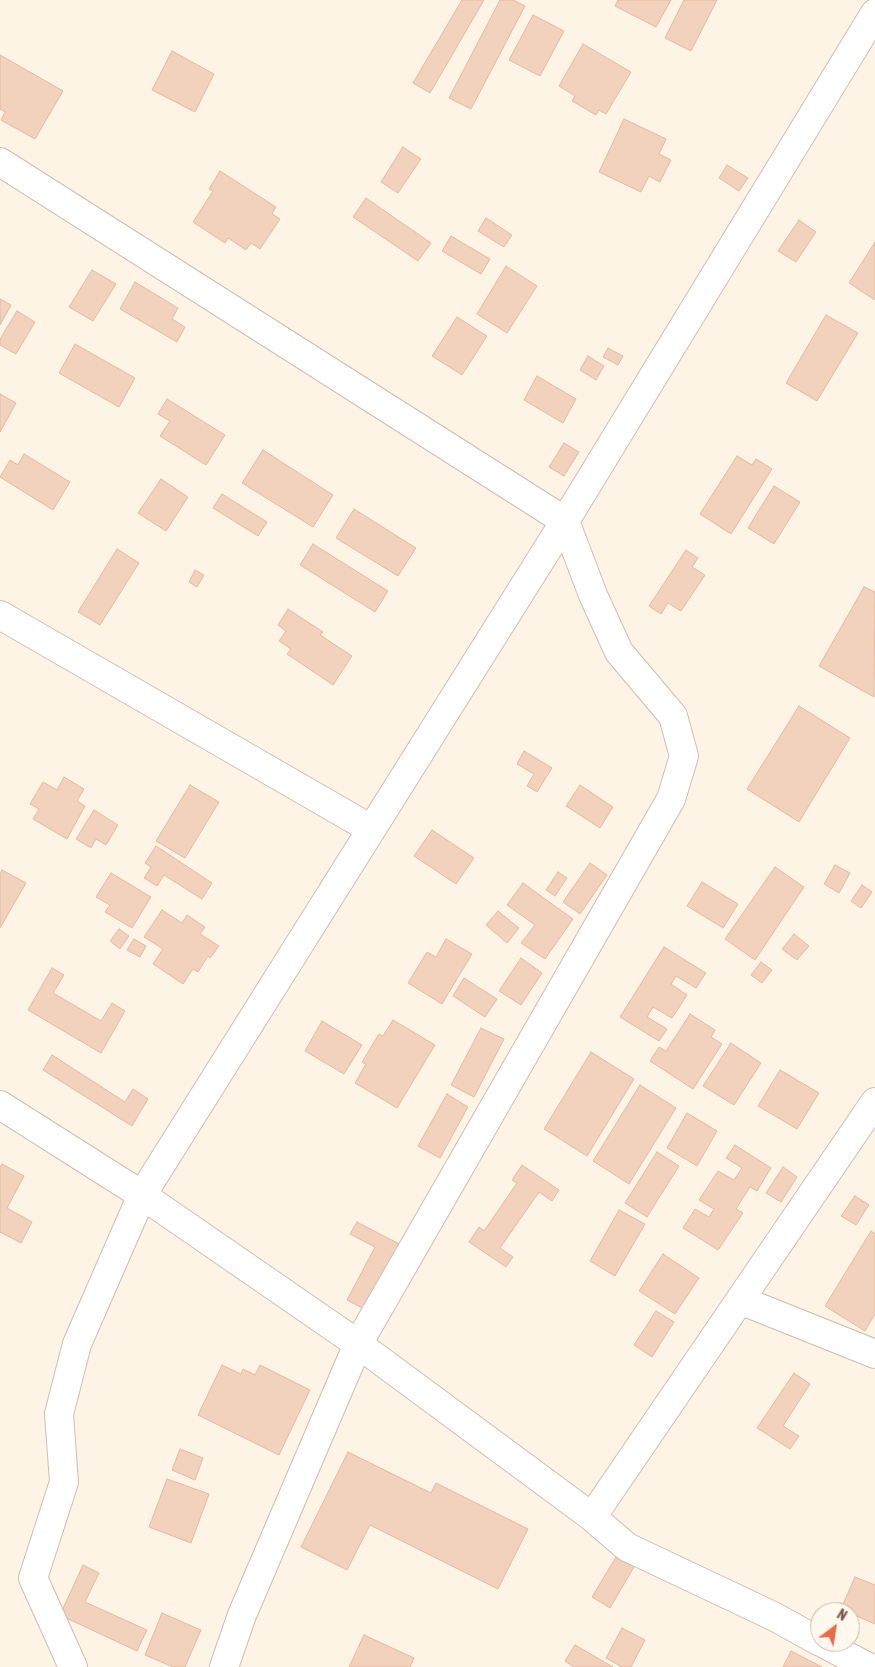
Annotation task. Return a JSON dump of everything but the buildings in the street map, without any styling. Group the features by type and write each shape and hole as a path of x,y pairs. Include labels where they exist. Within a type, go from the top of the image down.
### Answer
{"street":[{"path":"73,1667 33,1578 64,1482 60,1414 77,1344 142,1195 565,521 875,13"},
{"path":"0,162 565,521 593,595 619,652 673,716 684,756 671,799 358,1344 242,1615 224,1667"},
{"path":"0,615 371,829"},
{"path":"592,1517 875,1102"},
{"path":"0,1105 142,1195 358,1344 592,1517 627,1547 775,1617 810,1636"},
{"path":"740,1300 875,1354"},
{"path":"839,1652 868,1667"}]}
